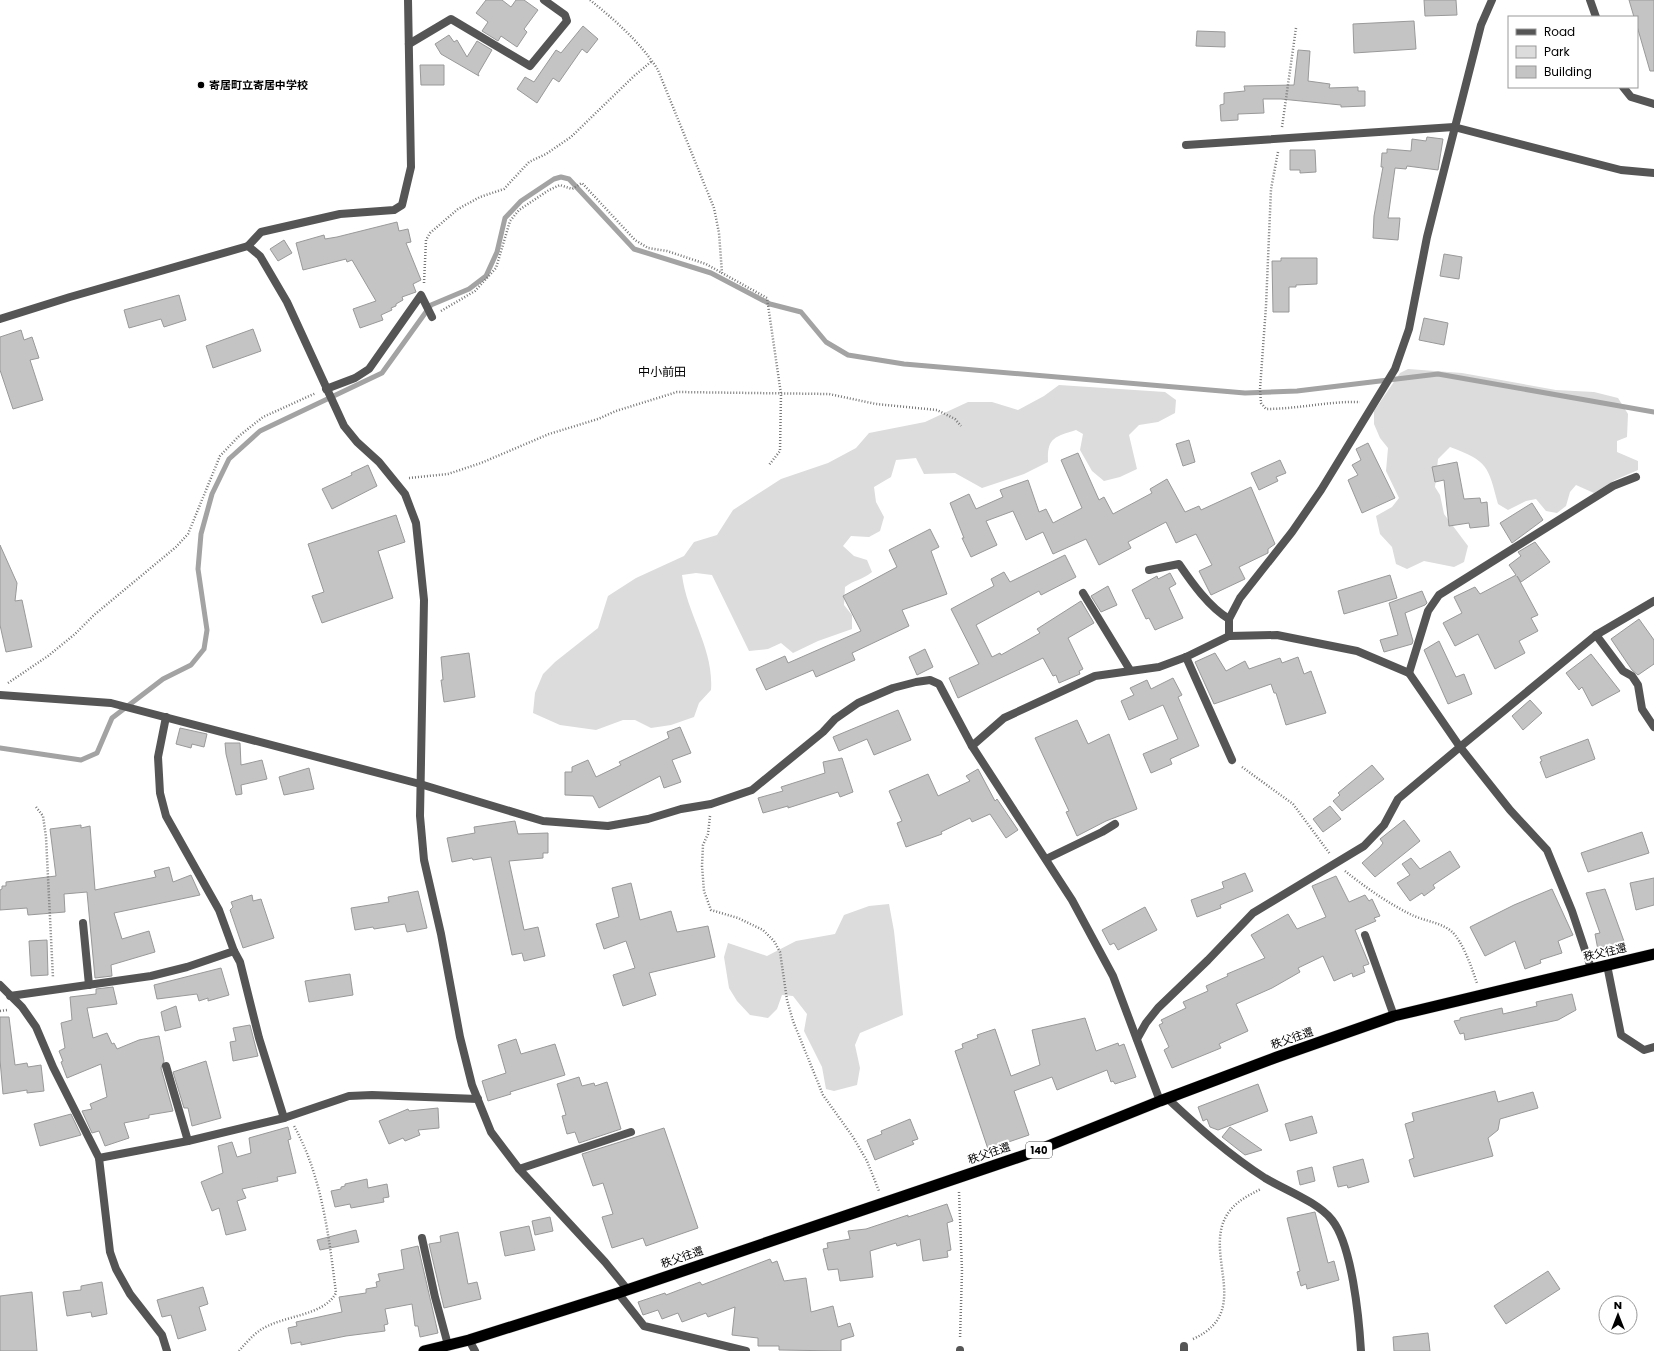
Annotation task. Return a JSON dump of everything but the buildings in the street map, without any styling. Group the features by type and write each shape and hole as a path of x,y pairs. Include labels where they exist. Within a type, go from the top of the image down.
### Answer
{"highway":[{"name":"秩父往還","path":"424,1351 469,1340 622,1291 1028,1154 1163,1100 1277,1057 1394,1016 1654,954"}],"street":[{"path":"0,319 70,296 248,246 261,232 340,214 394,210 402,205 411,167 408,0"},
{"path":"409,44 451,19 530,66 566,21 565,15 544,0"},
{"path":"1229,636 1229,618 1240,598 1322,490 1395,369 1408,329 1427,237 1454,127 1481,25 1492,0"},
{"path":"1590,0 1596,16"},
{"path":"1624,88 1631,97 1654,104"},
{"path":"1186,145 1280,137 1454,127 1621,170 1654,173"},
{"path":"248,246 260,256 287,302 344,426 405,494 416,523 424,600 420,784 420,816 424,860 441,934 460,1037 472,1085 491,1132 519,1169 605,1262 644,1326 746,1351"},
{"path":"326,389 355,378 369,369 421,295 432,317"},
{"path":"1410,673 1428,611 1439,595 1613,486 1636,477"},
{"path":"1149,570 1179,564 1191,582 1219,613 1229,618"},
{"path":"1083,593 1130,670"},
{"path":"1137,1039 1146,1023 1158,1008 1208,960 1253,913 1364,846 1384,825 1398,799 1596,635 1654,600"},
{"path":"972,746 1004,718 1095,676 1159,666 1186,657 1229,636 1277,635 1357,651 1410,673 1460,747 1510,810 1546,850 1572,911 1592,968"},
{"path":"1596,635 1623,671 1632,676 1638,685 1642,709 1654,727"},
{"path":"1186,657 1232,760"},
{"path":"0,695 105,702 420,784 543,821 576,825 608,826 648,819 680,809 711,804 752,790 823,732 835,719 858,703 893,688 916,682 930,680 939,684 972,746 1072,900 1113,976 1137,1039 1163,1100 1209,1138 1274,1183 1308,1201 1332,1219 1343,1237 1359,1313 1361,1351"},
{"path":"166,717 158,757 160,793 166,816 219,910 234,951 240,962 259,1038 286,1117"},
{"path":"1046,859 1102,832 1115,824"},
{"path":"83,923 89,985"},
{"path":"1365,935 1394,1016"},
{"path":"10,996 151,976 187,967 234,951"},
{"path":"1607,965 1621,1035 1644,1050 1654,1046"},
{"path":"0,985 22,1007 36,1027 53,1067 99,1158 110,1252 116,1269 130,1294 162,1335 167,1351"},
{"path":"166,1066 188,1141"},
{"path":"99,1158 188,1141 286,1117 349,1096 372,1095 478,1099"},
{"path":"519,1169 631,1132"},
{"path":"422,1238 435,1297 448,1345"},
{"path":"469,1340 475,1351"}],"path":[{"path":"590,0 608,14 649,56 658,70 714,208 719,233 722,273"},
{"path":"1296,28 1271,189 1266,306 1260,389 1261,403 1266,409 1292,409 1346,402 1374,403"},
{"path":"421,295 424,289 426,267 426,240 430,233 458,209 480,197 504,189 529,162 546,154 571,137 634,76 652,61"},
{"path":"432,317 484,284 496,268 510,221 519,210 548,190 560,186 572,189 582,184 635,240 648,248 667,251 706,264 767,298 780,394 780,451 768,466"},
{"path":"5,686 75,634 123,590 176,547 188,534 220,456 239,436 263,417 326,389"},
{"path":"391,477 417,478 448,474 481,463 549,434 677,392 829,394 876,404 937,410 955,419 961,426"},
{"path":"1232,760 1293,804 1336,863 1394,905 1412,915 1437,924 1452,932 1469,960 1480,995"},
{"path":"711,804 708,834 703,845 702,866 704,891 711,910 738,918 763,930 774,941 780,952 787,1000 793,1021 820,1088 823,1095 853,1137 867,1162 884,1203"},
{"path":"36,807 43,816 46,837 54,990"},
{"path":"239,1351 260,1331 277,1322 324,1306 332,1300 336,1293 331,1254 317,1186 306,1147 286,1117"},
{"path":"958,1178 962,1271 960,1350"},
{"path":"1184,1349 1188,1341 1212,1327 1220,1316 1224,1304 1219,1238 1224,1221 1232,1208 1243,1198 1274,1183"}],"green space":[{"path":"1408,369 1462,373 1556,390 1594,392 1618,398 1628,414 1627,437 1617,441 1617,452 1638,461 1638,470 1615,480 1594,493 1576,485 1570,492 1566,506 1557,513 1546,511 1536,499 1526,501 1508,510 1498,504 1492,481 1484,466 1472,456 1450,447 1438,459 1435,487 1440,495 1444,514 1468,546 1464,562 1454,567 1424,561 1407,569 1396,564 1392,547 1380,534 1376,516 1392,507 1399,498 1386,471 1388,448 1380,438 1374,424 1374,411 1400,373"},
{"path":"1059,385 1165,392 1176,400 1175,413 1158,422 1139,425 1129,435 1137,469 1120,477 1104,481 1092,471 1080,450 1083,434 1076,430 1053,440 1049,448 1048,462 1024,474 982,488 955,473 924,474 916,458 896,460 891,477 874,487 876,502 884,517 880,531 869,537 851,536 843,546 854,556 867,560 872,572 845,587 844,605 852,615 852,629 818,641 793,653 781,643 768,649 749,651 712,575 696,573 682,575 689,604 704,646 711,675 711,690 699,703 694,717 671,725 651,728 635,720 623,720 596,730 560,725 533,713 535,693 543,674 555,662 598,628 608,596 636,578 684,556 694,542 717,535 733,510 781,479 828,463 856,448 869,433 925,422 968,402 992,402 1018,410 1044,396"},
{"path":"889,904 894,931 903,1015 860,1033 855,1045 860,1068 857,1085 834,1091 826,1089 822,1067 804,1031 807,1014 793,996 782,995 777,1009 768,1018 750,1015 737,1001 729,988 724,957 728,943 767,956 796,941 835,934 844,915 869,906"}],"waterway":[{"path":"0,748 81,760 97,753 112,718 163,679 191,665 204,649 207,630 198,569 201,534 212,494 229,459 260,431 382,373 431,305 469,289 486,276 497,252 505,218 521,201 554,179 561,177 569,179 634,249 711,273 770,304 801,312 826,342 848,355 904,364 1245,393 1297,391 1438,374 1654,412"}],"place":[{"name":"寄居町立寄居中学校","path":"201,85"}],"district":[{"name":"中小前田","path":"662,371"}]}
